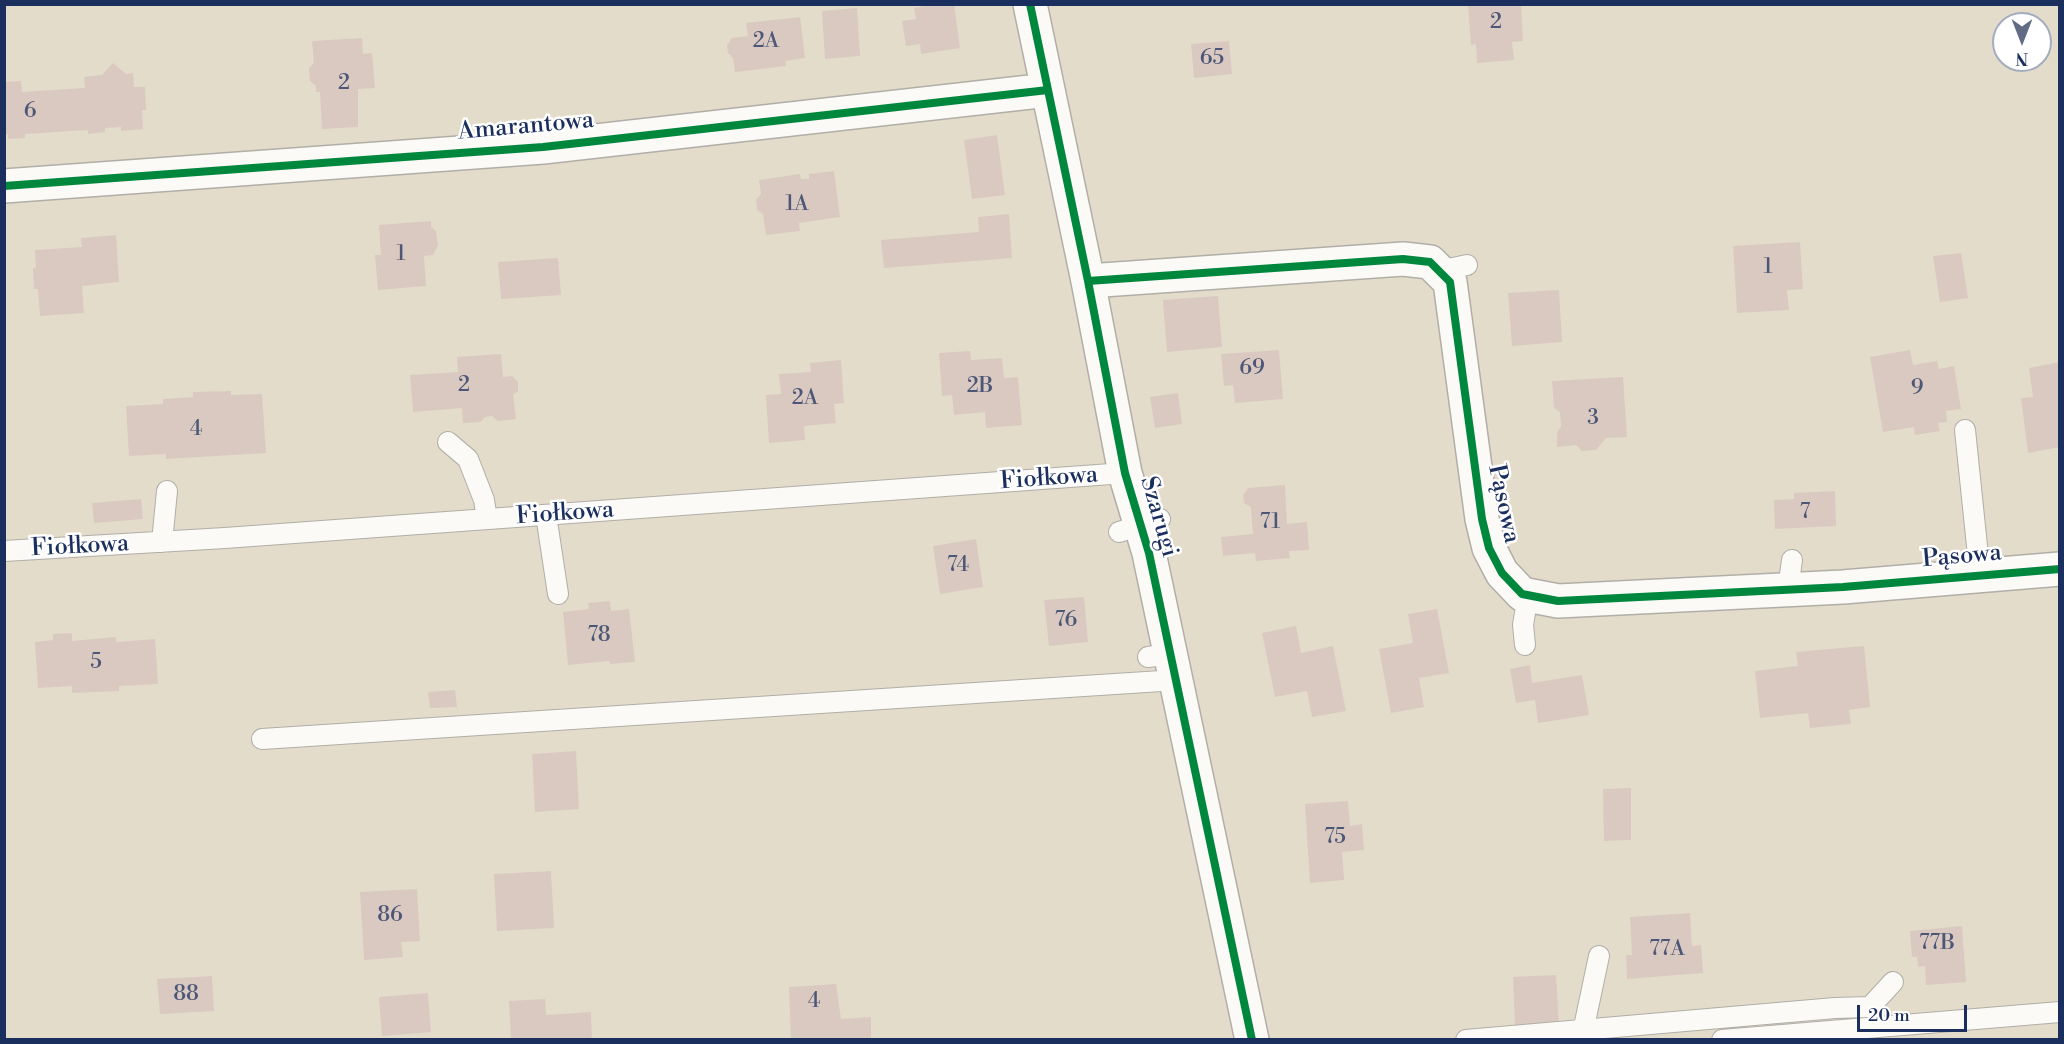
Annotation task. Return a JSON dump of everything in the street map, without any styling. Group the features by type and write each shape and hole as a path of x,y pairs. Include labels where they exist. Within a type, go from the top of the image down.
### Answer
{"street":[{"name":"Szarugi","path":"1030,4 1088,281 1125,473 1149,553 1165,664 1252,1040"},
{"name":"Amarantowa","path":"4,186 543,147 1048,90"},
{"name":"Pąsowa","path":"1088,281 1403,259 1430,262 1453,268 1450,282 1475,413 1482,519 1489,548 1502,573 1522,594 1558,601 1790,575 1980,575 2060,569"}],"lane":[{"path":"1965,430 1980,575"},
{"path":"448,442 468,459 484,500 488,519"},
{"name":"Fiołkowa","path":"4,552 1125,473"},
{"path":"162,542 168,491"},
{"path":"546,515 558,594"},
{"path":"1525,645 1524,624 1528,595"},
{"path":"262,739 1165,664"},
{"path":"1586,1029 1585,1022 1599,956"},
{"path":"1466,1040 1835,1008 1870,1007 1893,982"},
{"path":"1722,1040 2060,1012"}],"building":[{"path":"954,4 960,48 921,54 920,44 906,46 902,21 916,19 914,8"},
{"path":"1468,4 1521,4 1523,41 1512,42 1514,60 1477,63 1476,44 1471,45"},
{"path":"857,8 860,56 825,59 822,11"},
{"path":"800,17 805,58 785,61 786,66 735,72 733,58 728,53 727,45 732,38 748,36 746,23"},
{"path":"362,38 363,54 372,53 375,88 358,89 358,127 322,129 320,92 316,92 316,86 310,81 309,68 314,63 312,41"},
{"path":"1229,41 1232,74 1194,78 1191,44"},
{"path":"113,63 126,74 133,73 134,87 145,87 146,110 142,110 143,129 121,131 121,127 105,128 105,132 88,134 88,130 25,134 25,138 8,139 8,134 4,134 4,82 21,81 22,92 85,88 84,77 102,75"},
{"path":"997,135 1005,195 972,199 964,140"},
{"path":"834,171 840,217 799,223 800,231 766,235 763,214 757,210 756,200 761,194 759,180 800,174 801,179 809,179 809,174"},
{"path":"1009,214 1012,258 884,268 881,240 979,232 978,217"},
{"path":"431,221 431,227 436,231 438,245 433,255 424,256 426,286 378,290 375,255 381,255 379,225"},
{"path":"116,235 119,282 82,286 84,313 40,316 38,289 34,289 35,250 82,247 81,238"},
{"path":"1800,242 1803,289 1787,290 1789,310 1737,313 1733,246"},
{"path":"1961,253 1968,298 1940,302 1933,256"},
{"path":"558,258 561,295 501,299 498,262"},
{"path":"1559,290 1562,342 1512,346 1508,293"},
{"path":"1218,296 1222,347 1167,352 1163,300"},
{"path":"1279,350 1283,399 1235,403 1233,385 1224,386 1221,354"},
{"path":"1910,350 1913,365 1937,361 1939,369 1954,366 1961,409 1946,411 1947,422 1938,423 1940,431 1915,435 1914,427 1883,432 1870,357"},
{"path":"970,351 971,360 1002,358 1004,378 1018,377 1022,425 986,428 985,412 954,415 952,395 942,396 939,353"},
{"path":"501,354 503,377 512,376 518,382 518,391 513,395 516,419 498,421 492,416 485,417 480,422 463,423 462,408 413,412 410,375 458,372 457,357"},
{"path":"841,360 844,403 834,404 836,423 804,426 805,440 769,443 766,395 781,394 779,374 811,372 810,363"},
{"path":"2060,362 2060,447 2028,453 2021,398 2033,397 2029,368"},
{"path":"1623,377 1627,437 1606,438 1596,450 1582,451 1576,445 1557,447 1557,433 1561,426 1560,412 1554,408 1552,381"},
{"path":"231,391 231,395 262,394 266,453 166,459 166,454 129,456 126,406 163,404 163,399 193,397 193,392"},
{"path":"1178,393 1182,424 1155,428 1150,397"},
{"path":"1285,485 1287,524 1307,522 1309,550 1289,551 1290,558 1256,561 1255,553 1223,556 1221,537 1253,534 1251,507 1244,503 1243,495 1248,488"},
{"path":"1835,491 1836,526 1775,529 1774,500 1794,499 1794,493"},
{"path":"141,499 143,519 94,523 92,503"},
{"path":"976,539 983,587 940,594 933,546"},
{"path":"1084,597 1088,642 1049,646 1044,600"},
{"path":"610,601 611,611 629,609 635,662 610,664 609,661 568,665 563,612 589,609 588,603"},
{"path":"1437,609 1449,673 1419,678 1424,707 1391,713 1379,649 1413,643 1408,614"},
{"path":"1296,626 1301,653 1333,646 1346,711 1312,717 1307,691 1275,697 1262,633"},
{"path":"72,633 72,641 116,637 116,642 155,639 158,684 119,686 119,691 72,693 72,686 38,688 35,642 53,640 53,634"},
{"path":"1864,646 1870,707 1849,710 1851,724 1810,728 1808,713 1760,718 1755,671 1798,666 1796,652"},
{"path":"1530,665 1532,683 1582,675 1589,715 1538,723 1535,700 1516,703 1510,669"},
{"path":"455,690 457,707 430,708 428,692"},
{"path":"576,751 579,809 535,812 532,754"},
{"path":"1631,788 1631,840 1604,841 1603,789"},
{"path":"1348,801 1350,826 1362,824 1364,850 1342,852 1344,880 1310,883 1305,804"},
{"path":"551,871 554,928 497,931 494,874"},
{"path":"417,889 420,941 401,942 403,957 364,960 360,892"},
{"path":"1690,913 1692,946 1701,945 1703,973 1627,979 1626,955 1632,955 1630,917"},
{"path":"1962,926 1966,982 1926,985 1925,966 1918,967 1917,957 1912,957 1910,931"},
{"path":"1556,975 1559,1025 1515,1027 1513,977"},
{"path":"212,976 214,1011 160,1014 157,979"},
{"path":"836,984 841,1019 871,1017 871,1040 791,1040 789,987"},
{"path":"428,993 431,1032 382,1036 379,997"},
{"path":"545,999 546,1015 591,1012 592,1040 511,1040 509,1001"}],"cycle path":[{"path":"1030,4 1088,281 1125,473 1149,553 1252,1040"},
{"path":"4,186 543,147 1048,90"},
{"path":"1088,281 1403,259 1430,262 1450,282 1482,519 1489,548 1502,573 1522,594 1558,601 1843,587 2060,569"}]}
